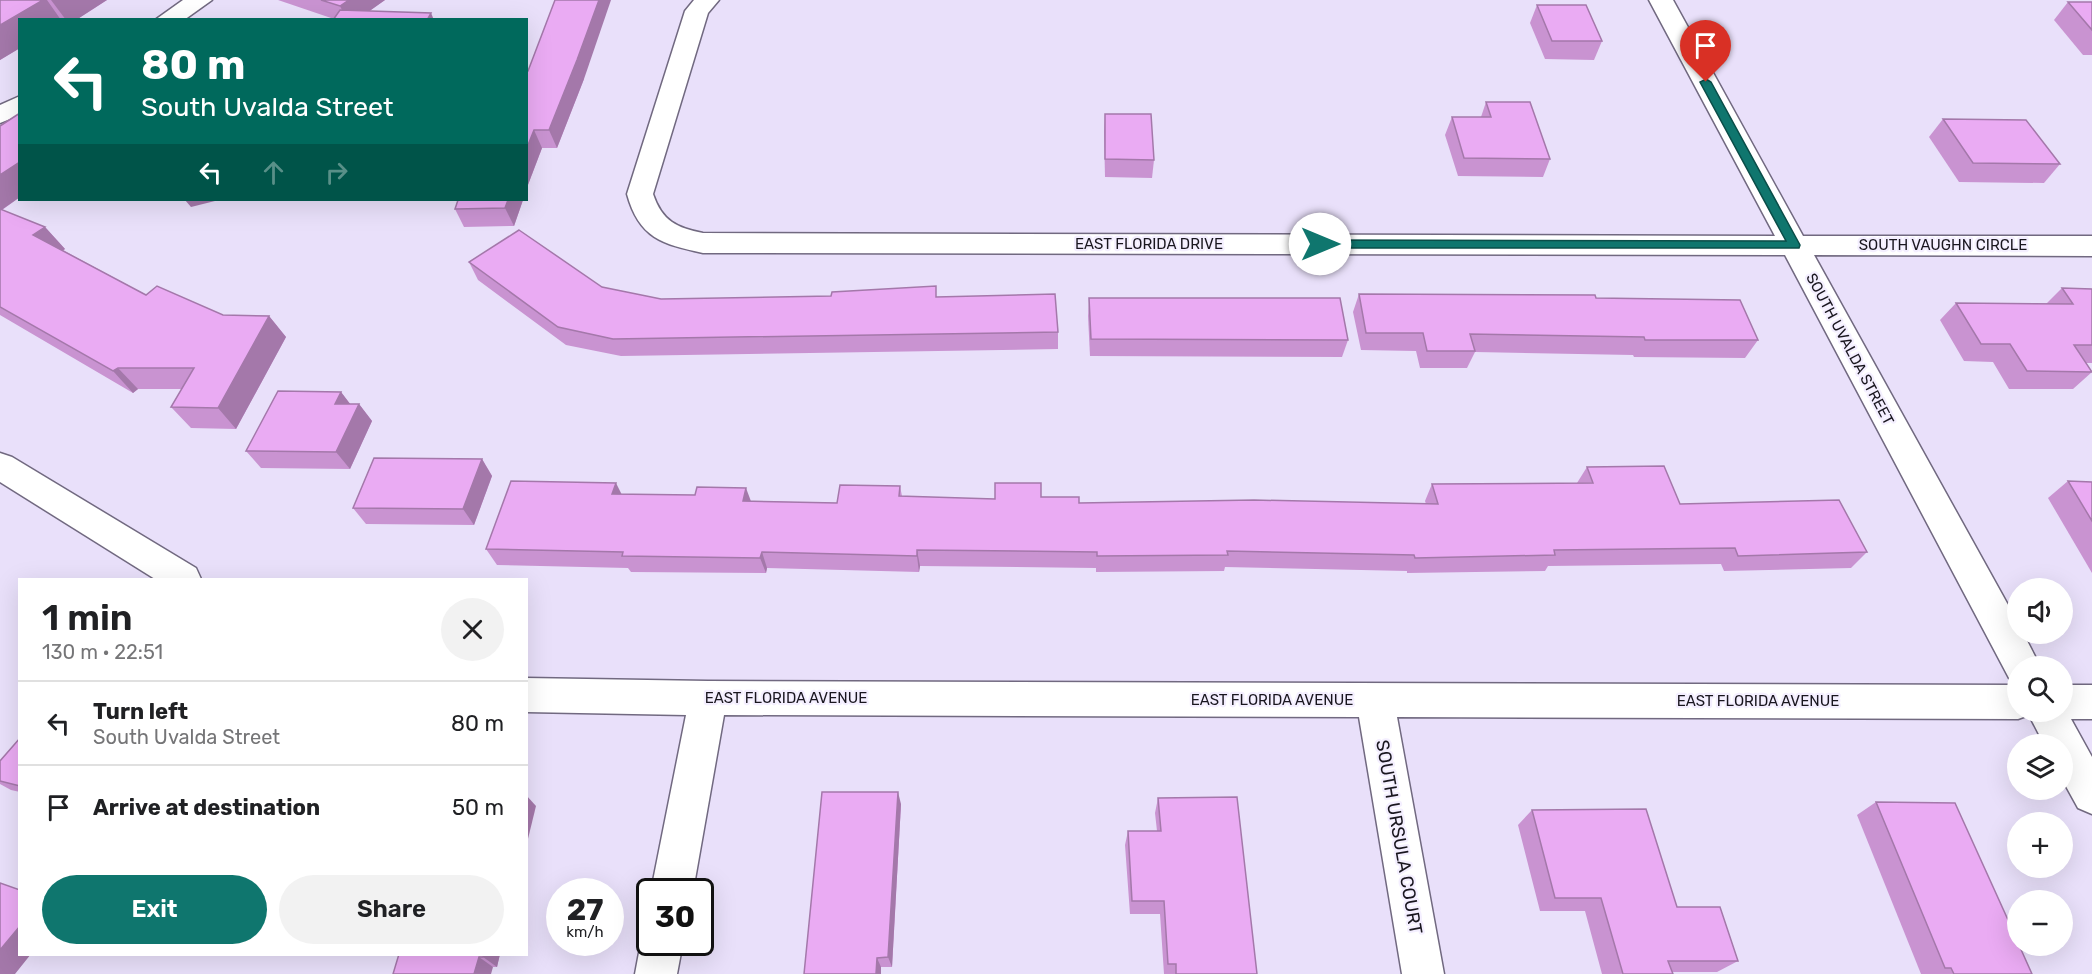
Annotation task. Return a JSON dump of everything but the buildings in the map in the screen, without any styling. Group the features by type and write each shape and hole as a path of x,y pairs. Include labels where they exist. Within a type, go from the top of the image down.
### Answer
{"street":[{"path":"169,18 200,0"},
{"name":"EAST FLORIDA DRIVE","path":"707,0 697,12 640,194 645,213 657,228 674,237 703,243 1794,245"},
{"name":"SOUTH UVALDA STREET","path":"1661,0 2017,656"},
{"path":"0,115 18,105"},
{"name":"SOUTH VAUGHN CIRCLE","path":"1794,245 2092,246"},
{"path":"6,478 182,578"},
{"name":"EAST FLORIDA AVENUE","path":"528,695 708,698 2007,702"},
{"path":"674,878 708,698"},
{"name":"SOUTH URSULA COURT","path":"1375,700 1423,974"},
{"path":"2073,702 2092,702"},
{"path":"2052,722 2092,795"},
{"path":"656,974 659,956"}],"route":[{"path":"1320,244 1794,245 1706,82"}]}
